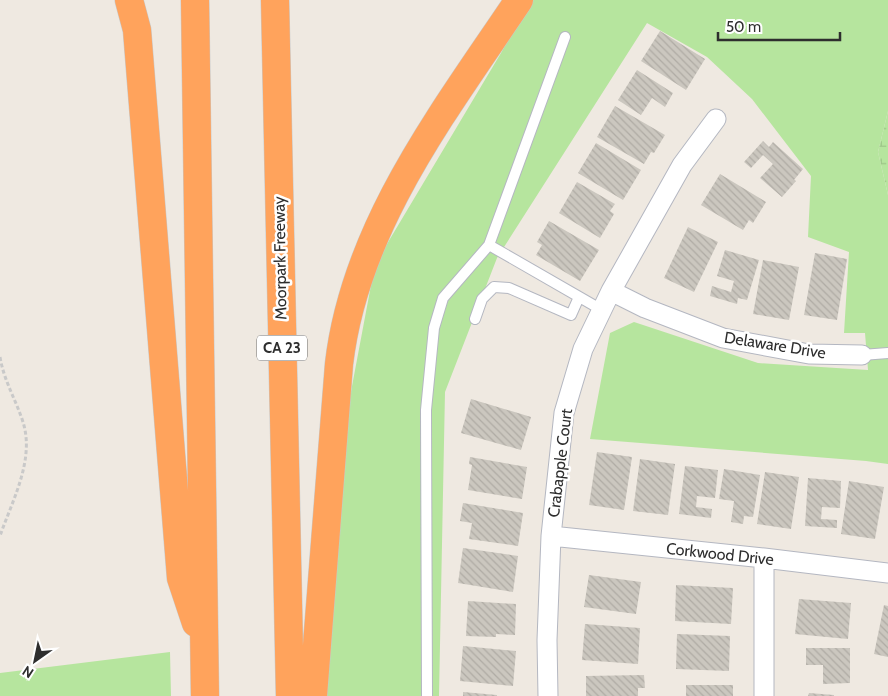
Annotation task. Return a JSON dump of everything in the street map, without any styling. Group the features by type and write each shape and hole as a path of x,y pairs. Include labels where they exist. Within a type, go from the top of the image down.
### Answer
{"highway":[{"path":"129,0 137,30 181,578 204,647"},
{"path":"195,0 205,696"},
{"name":"Moorpark Freeway","path":"275,0 290,696"},
{"path":"313,696 339,364 342,337 350,305 369,251 388,208 416,154 519,0"}],"street":[{"name":"Crabapple Court","path":"548,696 547,640 551,536 564,413 583,350 611,291 682,165 716,119"},
{"name":"Delaware Drive","path":"611,291 645,308 723,338 809,354 862,355"},
{"name":"Corkwood Drive","path":"551,536 888,573"},
{"path":"764,558 764,696"}],"lane":[{"path":"427,696 426,410 434,328 443,298 489,245 565,37"},
{"path":"489,245 602,310"},
{"path":"475,319 482,299 494,287 509,288 571,315 579,296"},
{"name":"Delaware Drive","path":"862,355 888,353"}],"path":[{"path":"0,357 8,389 23,422 26,439 25,460 20,481 0,536"}],"green space":[{"path":"528,0 888,0 888,111 878,152 888,195 888,464 590,439 610,333 634,322 758,363 868,370 865,333 844,333 849,252 808,237 811,176 752,99 707,57 647,23 497,258 445,392 439,696 324,696 346,418 375,264 501,53"},
{"path":"888,111 888,195 878,152"},
{"path":"170,652 171,696 0,696 0,673"}],"building":[{"path":"660,31 705,59 686,90 641,61"},
{"path":"637,70 673,93 665,107 652,98 641,115 618,100"},
{"path":"615,106 665,135 654,153 651,152 644,164 597,137"},
{"path":"763,141 769,147 773,142 803,169 794,180 796,181 782,197 760,178 773,164 763,155 751,168 744,162"},
{"path":"596,143 641,170 623,200 578,173"},
{"path":"720,174 766,202 753,223 749,220 743,230 701,205"},
{"path":"577,182 615,204 610,211 614,214 600,238 559,213"},
{"path":"549,221 599,250 580,281 536,255 542,245 537,242"},
{"path":"688,227 718,242 694,292 664,278"},
{"path":"725,250 759,260 747,300 738,298 737,304 710,296 712,286 731,292 734,281 717,276"},
{"path":"815,253 847,259 837,320 804,315"},
{"path":"763,260 799,267 789,320 753,314"},
{"path":"471,399 531,417 521,450 461,433"},
{"path":"597,452 632,457 624,510 589,505"},
{"path":"470,457 527,467 522,499 468,490 472,465 469,464"},
{"path":"640,459 675,464 668,515 633,511"},
{"path":"685,466 718,470 715,498 697,496 696,507 712,509 711,518 679,514"},
{"path":"724,469 760,475 753,517 744,516 743,524 731,522 734,501 719,499"},
{"path":"765,472 799,477 791,529 757,524"},
{"path":"808,478 841,481 840,508 822,507 821,519 837,520 837,528 805,526"},
{"path":"849,481 884,487 875,539 841,534"},
{"path":"463,503 523,513 518,546 469,539 472,523 460,521"},
{"path":"463,548 518,556 513,592 458,583"},
{"path":"589,575 641,582 636,614 584,607"},
{"path":"676,585 733,588 731,624 675,621"},
{"path":"799,599 851,603 848,639 795,634"},
{"path":"468,601 516,604 515,635 496,634 496,637 466,636"},
{"path":"884,605 888,606 888,657 874,654"},
{"path":"585,624 640,628 638,664 582,660"},
{"path":"677,634 730,636 729,671 676,669"},
{"path":"463,646 516,651 513,686 460,681"},
{"path":"806,648 850,648 850,683 823,684 823,665 806,665"},
{"path":"644,675 645,688 638,688 638,696 586,696 586,676"},
{"path":"686,685 733,685 733,696 686,696"},
{"path":"463,692 497,695 497,696 463,696"},
{"path":"809,693 834,695 834,696 808,696"}]}
